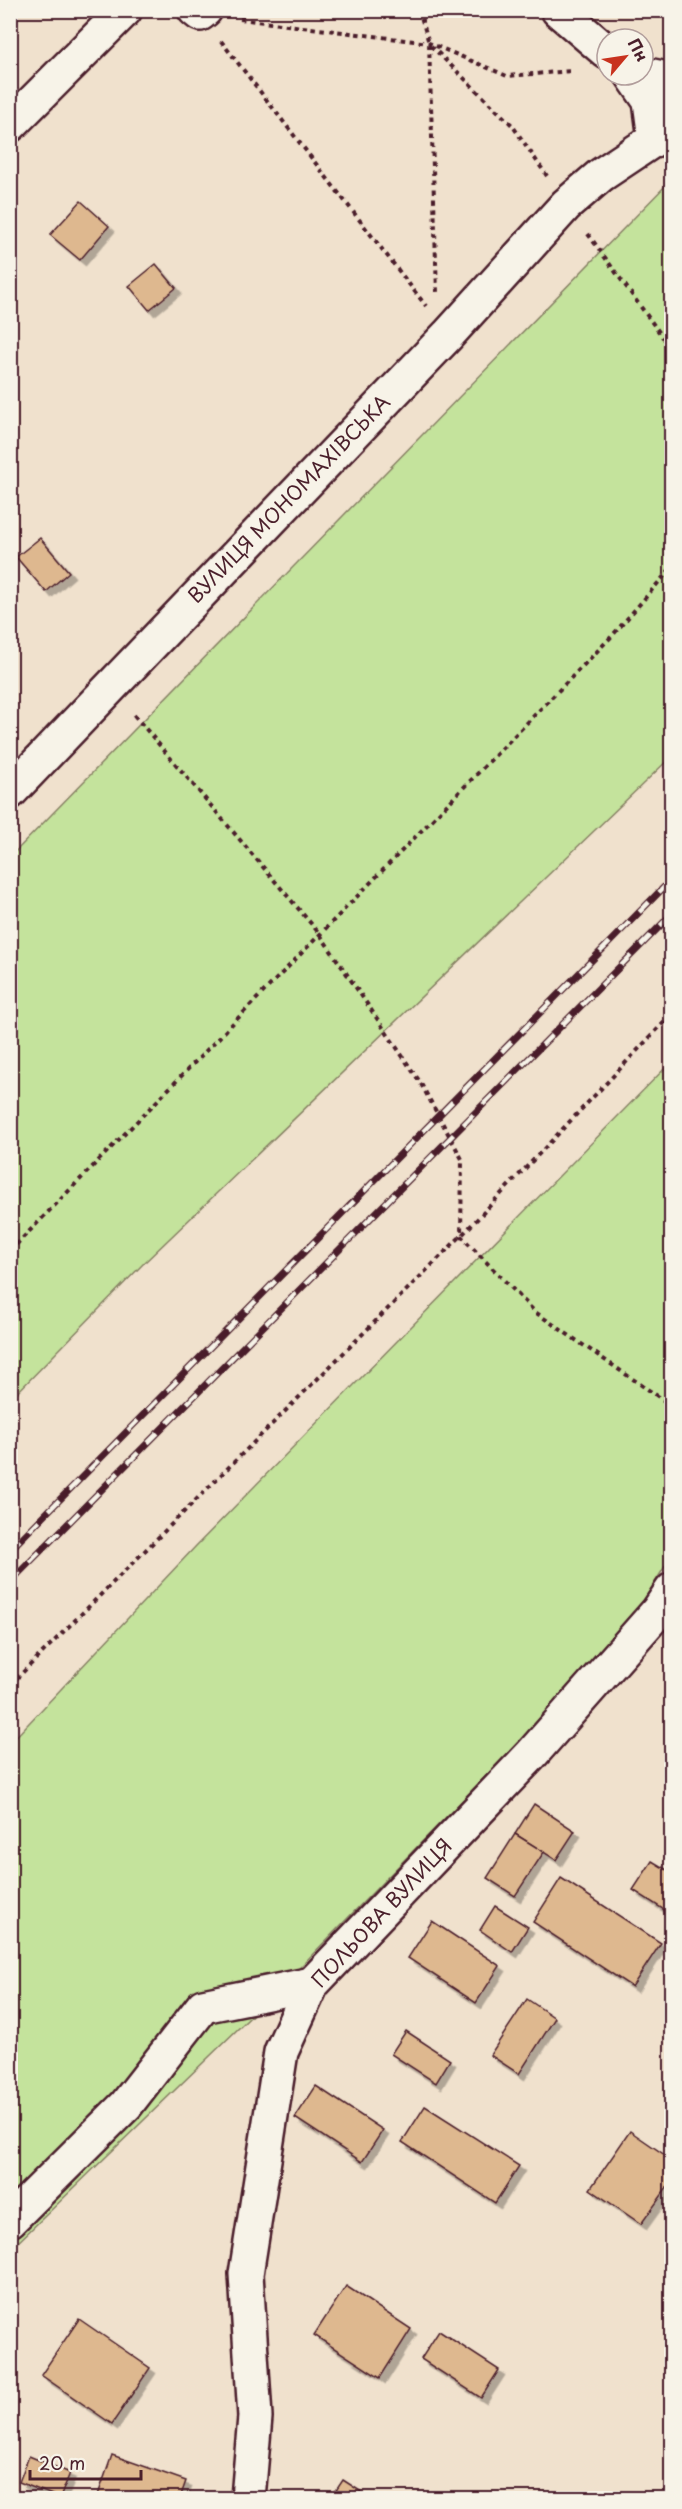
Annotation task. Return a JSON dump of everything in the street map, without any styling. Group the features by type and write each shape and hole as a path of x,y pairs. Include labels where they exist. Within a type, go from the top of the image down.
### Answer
{"street":[{"path":"10,125 125,10"},
{"path":"558,10 595,42"},
{"path":"655,76 672,80"},
{"path":"640,87 650,101 663,130"},
{"name":"ВУЛИЦЯ МОНОМАХІВСЬКА","path":"10,792 109,686 448,335 566,205 601,175 663,130"},
{"name":"ПОЛЬОВА ВУЛИЦЯ","path":"248,2499 255,2417 246,2274 281,2052 312,1984 531,1755 658,1611 672,1590"},
{"path":"10,2220 126,2105 203,2006 312,1984"}],"path":[{"path":"419,10 429,43 438,313 448,335"},
{"path":"200,12 429,43 507,76 574,71"},
{"path":"200,12 448,335"},
{"path":"429,43 512,125 566,205 672,350"},
{"path":"10,1251 612,636 672,567"},
{"path":"109,686 319,933 420,1082 462,1158 461,1236 535,1312 672,1406"},
{"path":"10,1686 461,1236 672,1014"}],"green space":[{"path":"671,180 671,757 144,1263 11,1399 11,856"},
{"path":"671,1062 671,1557 619,1639 275,1993 11,2249 11,1742 196,1546"}],"building":[{"path":"81,201 109,226 80,260 50,235"},
{"path":"156,264 176,288 149,310 129,286"},
{"path":"40,538 69,572 46,592 16,557"},
{"path":"534,1804 575,1831 556,1860 515,1834"},
{"path":"515,1834 544,1852 515,1896 487,1878"},
{"path":"652,1861 672,1873 672,1915 633,1890"},
{"path":"561,1878 661,1943 632,1987 533,1922"},
{"path":"495,1906 528,1927 512,1952 480,1930"},
{"path":"432,1921 500,1966 476,2003 408,1958"},
{"path":"527,1999 555,2018 519,2074 490,2055"},
{"path":"406,2031 450,2060 436,2083 391,2054"},
{"path":"316,2086 383,2130 362,2162 295,2118"},
{"path":"425,2106 519,2166 495,2203 402,2142"},
{"path":"630,2131 672,2160 672,2181 641,2224 590,2189"},
{"path":"346,2286 411,2329 380,2378 314,2335"},
{"path":"79,2319 150,2368 112,2424 41,2375"},
{"path":"439,2331 499,2370 481,2398 421,2359"},
{"path":"112,2455 186,2481 180,2498 97,2498"},
{"path":"29,2456 70,2473 60,2498 19,2482"},
{"path":"343,2480 371,2498 331,2498"}],"railway":[{"path":"10,1550 672,879"},
{"path":"10,1582 672,914"}]}
